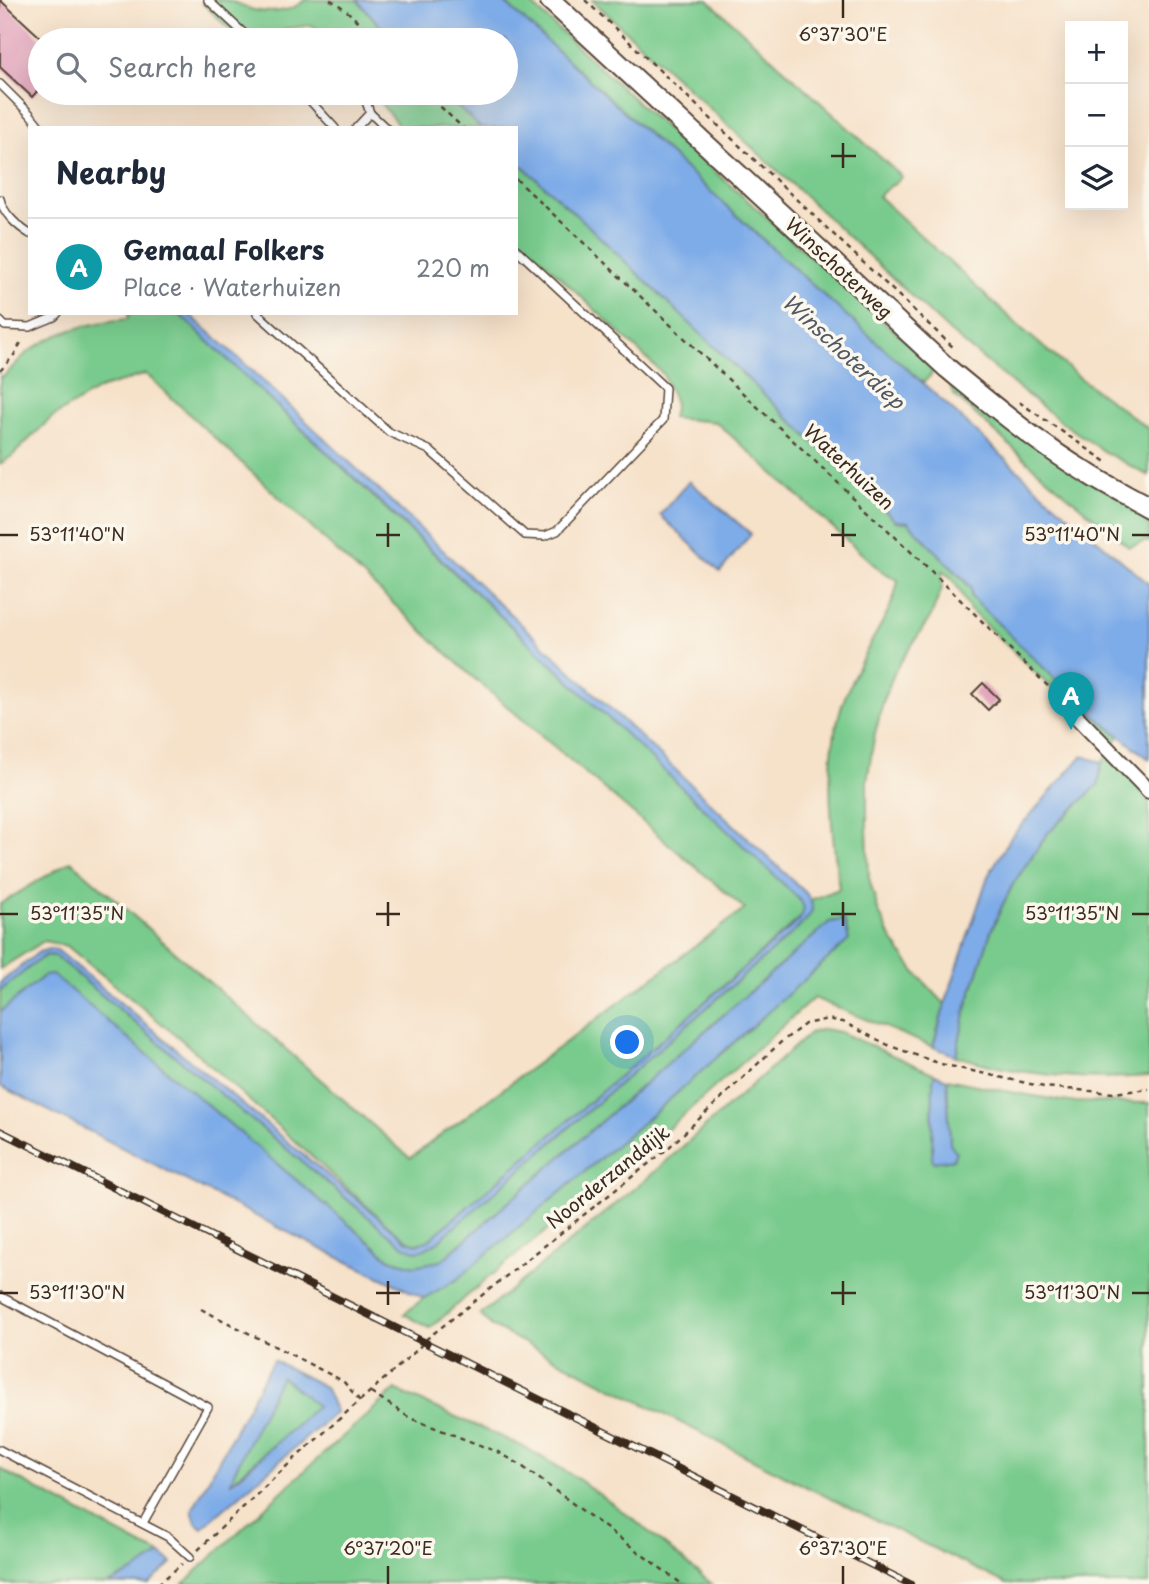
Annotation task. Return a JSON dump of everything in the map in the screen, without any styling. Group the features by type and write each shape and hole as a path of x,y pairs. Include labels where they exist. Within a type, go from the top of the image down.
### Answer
{"main road":[{"name":"Winschoterweg","path":"550,0 947,368 1052,451 1149,508"}],"street":[{"path":"1075,715 1149,791"}],"lane":[{"path":"208,0 238,28"},
{"path":"0,84 39,126"},
{"path":"314,105 333,126"},
{"path":"367,105 370,113 384,126"},
{"path":"358,126 370,113"},
{"path":"0,199 2,208 28,233"},
{"path":"259,315 389,432 429,450 525,535 545,536 558,531 663,420 665,388 518,252"},
{"path":"0,321 5,326 30,327 56,315"},
{"path":"0,1296 208,1407 143,1523"},
{"path":"0,1450 168,1537 190,1557"}],"path":[{"path":"330,0 346,10 363,28"},
{"name":"Winschoterweg","path":"585,0 960,353"},
{"path":"439,105 461,126"},
{"name":"Waterhuizen","path":"518,180 926,566 1075,715"},
{"path":"0,371 14,355 30,327"},
{"path":"1017,400 1113,467"},
{"name":"Noorderzanddijk","path":"158,1584 424,1341 666,1150 780,1043 805,1024 828,1019 843,1022 890,1046 941,1064 1044,1087 1113,1093 1149,1089"},
{"path":"201,1309 343,1381 360,1401"},
{"path":"371,1392 410,1418 500,1453 519,1464 682,1584"}],"green space":[{"path":"203,0 226,0 269,12 292,8 305,0 357,0 382,28 316,28 312,25 292,28 228,28 202,3"},
{"path":"502,0 527,0 650,114 932,364 932,374 923,383"},
{"path":"592,0 708,0 902,177 878,196 1022,329 1085,382 1149,429 1149,476 1105,452 1067,426 950,332"},
{"path":"382,105 455,105 479,126 399,126"},
{"path":"518,162 896,521 908,522 1086,709 1119,736 1113,745 1069,705 970,610 953,579 942,571 942,588 931,616 896,669 885,695 867,781 869,878 878,910 891,938 915,972 945,1004 933,1047 814,998 623,1169 430,1328 404,1314 424,1298 456,1280 660,1108 849,940 844,920 830,922 441,1261 413,1266 390,1259 44,976 0,1012 0,991 41,958 46,955 55,956 396,1240 419,1251 503,1185 797,929 811,913 810,900 839,889 830,792 833,743 847,692 888,611 898,580 881,571 716,422 672,418 675,403 663,374 518,237"},
{"path":"128,315 180,315 804,904 804,912 800,918 649,1051 428,1241 422,1243 406,1240 183,1041 67,946 44,941 0,969 0,904 71,861 410,1158 745,909 468,673 146,374 99,389 51,418 0,464 0,375 3,377 38,345 62,333 101,322 128,319"},
{"path":"951,382 1149,517 1149,542 1129,547 954,395 949,384"},
{"path":"1108,754 1149,802 1149,1076 1057,1076 1003,1068 956,1056 966,1009 991,931 1013,884 1048,833 1098,785 1102,762"},
{"path":"823,1029 840,1032 935,1074 934,1162 953,1159 955,1152 950,1143 947,1079 1069,1102 1149,1103 1149,1584 1007,1584 807,1487 493,1327 480,1315 643,1182 810,1033"},
{"path":"280,1376 318,1406 230,1483 234,1472"},
{"path":"395,1390 524,1447 574,1476 633,1519 712,1584 183,1584"},
{"path":"0,1469 161,1554 142,1567 126,1584 0,1584"}],"water":[{"name":"Winschoterdiep","path":"357,0 502,0 1047,497 1149,584 1149,759 1086,709 971,597 971,587 908,522 896,521 518,162 518,126 479,126 455,105 518,105 518,28 382,28"},
{"path":"180,315 190,315 254,372 806,893 812,904 809,917 797,929 436,1243 415,1251 396,1240 55,956 47,955 41,958 0,991 0,983 39,952 57,950 407,1241 417,1244 428,1241 797,922 804,908 801,901"},
{"path":"689,481 751,534 720,572 660,515"},
{"path":"1082,756 1102,762 1098,785 1048,833 1013,884 991,931 966,1009 956,1056 933,1047 988,876 1011,837"},
{"path":"844,920 849,940 660,1108 456,1280 424,1298 319,1248 0,1086 0,1012 44,976 53,975 390,1259 413,1266 441,1261 830,922"},
{"path":"935,1074 947,1079 950,1143 956,1152 953,1159 934,1162 932,1158"},
{"path":"273,1360 325,1387 336,1412 202,1528 196,1523 192,1510","holes":["281,1376 317,1406 241,1475 231,1482"]},
{"path":"161,1554 172,1563 149,1584 107,1584 135,1571"}],"building":[{"path":"0,0 30,28 28,28 28,93 0,67"},
{"path":"983,683 999,699 988,710 972,694"}],"railway":[{"path":"0,1131 910,1584"}],"place":[{"name":"Gemaal Folkers","path":"1071,730"}]}
